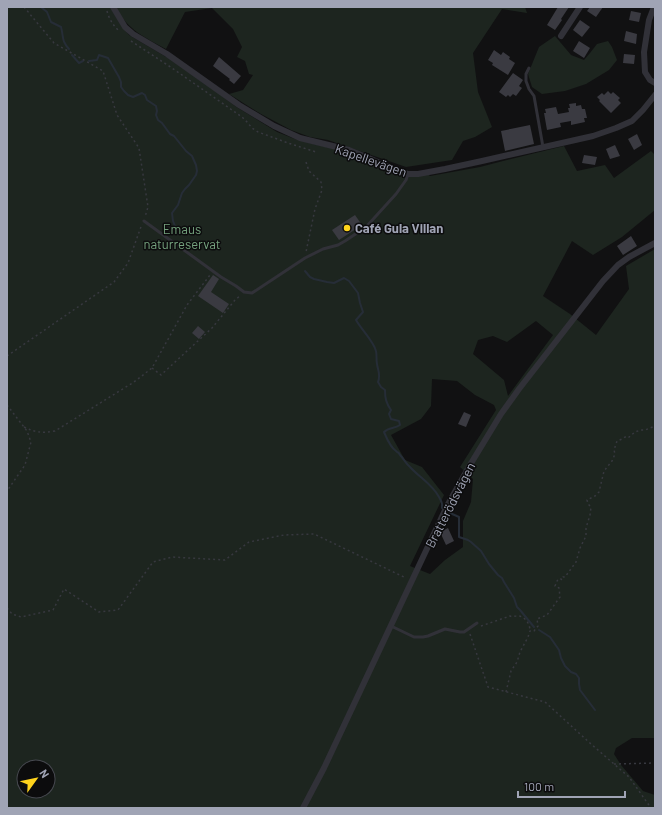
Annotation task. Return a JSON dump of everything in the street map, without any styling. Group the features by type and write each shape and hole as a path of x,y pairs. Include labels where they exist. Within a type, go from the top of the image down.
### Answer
{"street":[{"name":"Kapellevägen","path":"113,7 125,26 133,34 167,54 239,105 274,126 300,138 349,150 408,174 445,170 593,136 632,121 644,110 655,95"},
{"path":"561,36 580,7"},
{"path":"654,7 649,20 644,52 645,72 650,80 655,83"},
{"name":"Bratterödsvägen","path":"303,808 327,761 447,506 501,414 603,281 629,256 655,243"}],"lane":[{"path":"529,68 526,74 526,81 534,96 543,147"},
{"path":"144,221 221,277 244,292 252,293 305,258 324,248 338,245 366,227 396,194 406,180 408,174"},
{"path":"391,626 414,637 423,637 445,629 464,632 478,623"}],"path":[{"path":"7,356 114,282 128,263 148,207 139,148 117,115 104,71 54,43 24,7"},
{"path":"305,258 315,209 322,190 320,182 309,171 306,162"},
{"path":"24,427 31,431 42,433 55,431 134,382 152,368 188,305 213,271"},
{"path":"152,368 161,375 212,328 235,300 244,292"},
{"path":"7,405 27,431 31,442 25,464 7,491"},
{"path":"530,631 534,631 538,626 537,618 547,615 560,597 559,588 555,586 558,579 562,580 576,562 580,548 586,536 586,528 590,514 590,507 587,500 599,492 604,472 615,454 614,450 617,441 625,437 628,438 641,430 655,426"},
{"path":"7,608 12,614 21,617 52,610 64,589 99,612 118,610 153,562 172,557 225,560 249,542 284,535 314,534 412,580"},
{"path":"478,623 478,626 482,626 510,616 522,617 528,622 530,631 517,662 511,671 506,692"},
{"path":"467,629 488,687 545,702 629,776 651,808"},
{"path":"614,764 655,763"}],"green space":[{"name":"Emaus naturreservat","path":"7,7 110,7 122,27 129,35 168,58 235,106 277,132 313,144 353,153 398,172 430,176 480,167 564,146 577,171 605,165 614,178 651,151 655,155 655,210 622,237 593,255 572,241 543,296 570,314 596,335 629,289 626,266 655,249 655,738 632,738 616,748 614,754 621,765 643,791 655,795 655,808 7,808","holes":["536,321 553,335 508,396 504,380 473,354 478,340 493,336 507,342","432,379 457,381 475,395 494,405 496,410 460,467 473,479 471,502 463,521 463,547 445,560 430,574 410,566 444,495 422,467 405,460 391,435 421,419 431,406"]},
{"path":"116,7 525,7 527,13 502,9 473,53 478,92 492,127 475,137 463,141 452,160 406,167 328,140 310,137 291,130 261,114 229,94 243,90 253,75 249,74 245,61 237,57 242,47 233,29 212,8 185,12 166,49 144,37 131,27 120,15"},
{"path":"555,36 571,55 584,60 597,44 608,41 617,60 609,70 586,84 565,91 542,94 532,87 528,74 539,47"}],"building":[{"path":"558,7 569,7 555,30 547,25"},
{"path":"590,7 603,7 596,17 587,11"},
{"path":"631,11 641,13 639,22 629,20"},
{"path":"580,20 590,27 582,37 573,30"},
{"path":"626,31 637,34 636,44 624,41"},
{"path":"579,41 590,48 584,58 573,51"},
{"path":"494,50 501,55 503,52 515,63 508,75 492,65 493,63 488,60"},
{"path":"624,54 635,55 634,64 623,63"},
{"path":"219,57 241,76 234,84 213,66"},
{"path":"513,73 523,80 519,86 522,88 516,96 513,94 510,97 508,95 506,97 499,92"},
{"path":"608,91 611,94 613,92 620,98 618,100 621,103 611,113 597,97 602,93 604,95"},
{"path":"576,103 576,106 581,105 582,109 585,109 587,118 584,118 585,122 571,125 571,121 560,123 561,127 547,130 544,113 546,113 545,109 556,107 558,114 569,112 569,104"},
{"path":"530,125 534,144 505,151 501,131"},
{"path":"637,134 642,145 634,150 628,139"},
{"path":"615,145 620,156 610,159 606,149"},
{"path":"584,155 597,157 595,165 582,163"},
{"path":"355,215 362,225 339,240 332,230"},
{"path":"631,236 637,246 623,255 617,246"},
{"path":"213,275 219,279 211,292 229,304 223,313 198,296"},
{"path":"198,326 205,332 199,339 192,333"},
{"path":"464,412 471,415 466,427 458,424"},
{"path":"448,528 454,541 446,545 440,532"}],"waterway":[{"path":"41,7 47,12 51,22 61,27 64,41 69,49"},
{"path":"72,55 79,63 83,61"},
{"path":"89,61 97,60 99,55 108,58 119,77 121,87 124,91 133,97 142,93 145,95 147,100 156,106 156,115 158,120 192,156 196,165 196,175 182,193 178,205 172,213 173,221 178,234"},
{"path":"305,271 310,277 327,282 334,283 344,278 349,281 358,293 363,312 356,320 375,347 379,375 378,382 385,390 386,400 391,410 389,414 391,419 399,421 400,425 384,432 392,447 436,492 442,502 442,508"},
{"path":"450,513 459,517 459,537 468,540 481,551 489,564 502,578 514,598 517,607 534,627"},
{"path":"539,630 550,637 559,650 565,666 579,678 580,690 595,710"}],"place":[{"name":"Café Gula Villan","path":"347,228"}]}
